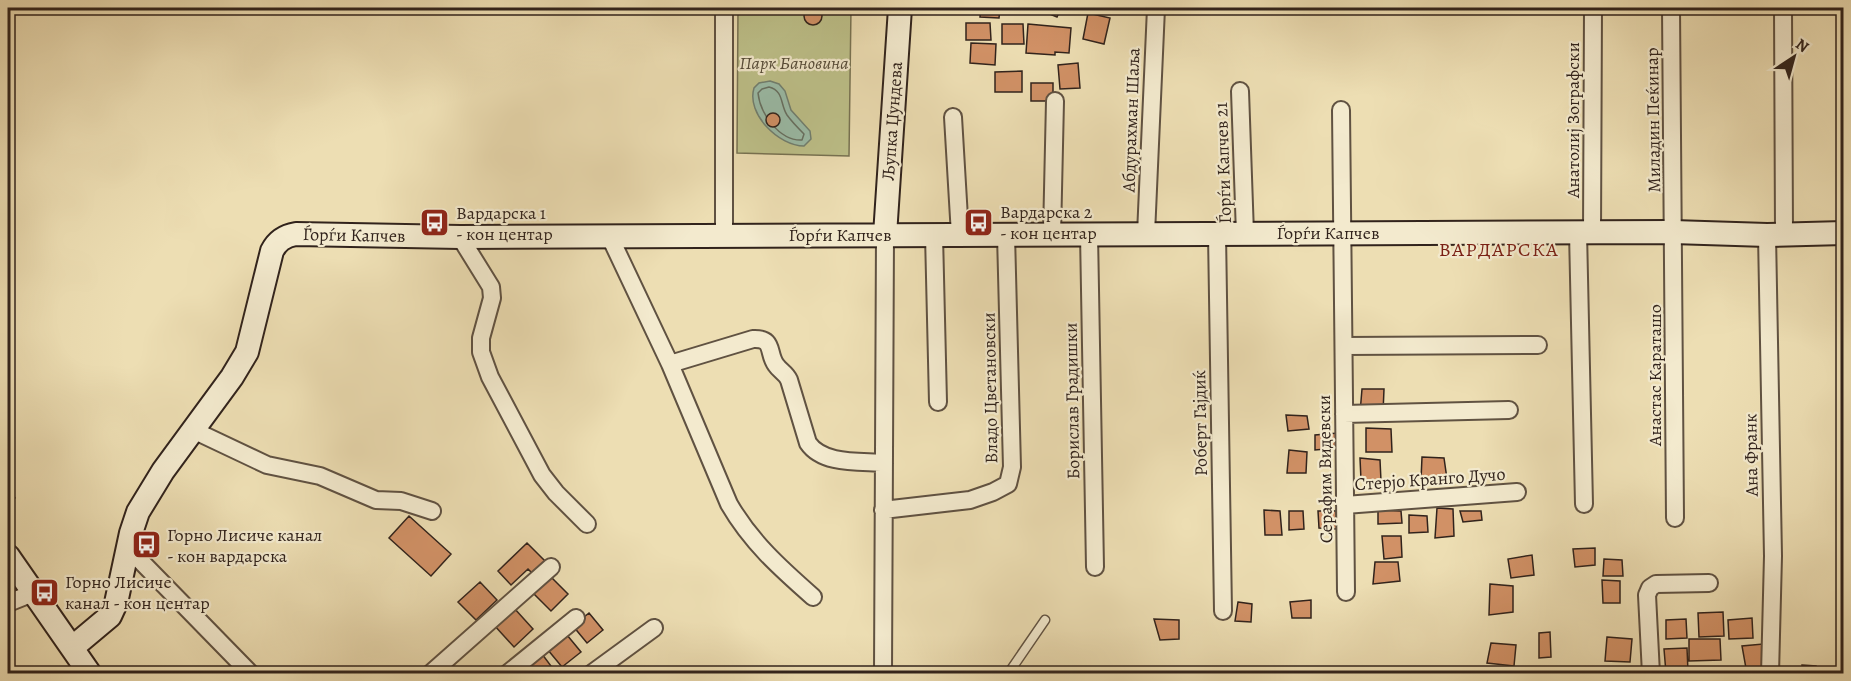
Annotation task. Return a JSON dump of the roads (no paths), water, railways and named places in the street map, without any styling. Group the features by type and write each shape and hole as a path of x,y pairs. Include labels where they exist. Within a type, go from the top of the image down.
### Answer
{"street":[{"path":"724,8 724,235"},
{"name":"Љупка Џундева","path":"885,235 900,8"},
{"name":"Абдурахман Шаља","path":"1146,234 1156,8"},
{"name":"Анатолиј Зографски","path":"1585,232 1593,8"},
{"name":"Миладин Пеќинар","path":"1671,8 1673,232"},
{"name":"Ана Франк","path":"1770,674 1776,234 1783,8"},
{"name":"Ѓорѓи Капчев 21","path":"1240,91 1245,234"},
{"path":"1052,235 1055,101"},
{"name":"Серафим Видевски","path":"1341,110 1346,592"},
{"path":"953,117 960,235"},
{"path":"1584,504 1585,232"},
{"name":"Анастас Караташо","path":"1673,232 1675,518"},
{"name":"Ѓорѓи Капчев","path":"73,647 110,616 116,603 138,512 163,471 232,377 247,352 272,251 276,244 288,235 460,237 1844,233"},
{"name":"Борислав Градишки","path":"1089,234 1095,567"},
{"name":"Роберт Гајдиќ","path":"1217,234 1223,611"},
{"path":"609,235 670,364 729,504 741,525 774,562 813,597"},
{"path":"883,674 885,235"},
{"path":"934,235 938,402"},
{"name":"Владо Цветановски","path":"884,510 970,500 1008,484 1012,467 1006,235"},
{"path":"460,237 491,287 492,298 481,338 482,352 490,377 542,475 556,494 587,524"},
{"path":"670,364 753,339 762,339 769,344 774,361 789,380 811,448 826,457 884,463"},
{"path":"1344,346 1538,345"},
{"path":"1344,414 1509,410"},
{"path":"193,430 267,465 320,476 376,500 401,501 432,511"},
{"name":"Стерјо Кранго Дучо","path":"1345,505 1517,492"},
{"path":"128,548 250,674"},
{"path":"8,556 90,674"},
{"path":"430,674 551,567"},
{"path":"1651,674 1647,595 1650,588 1656,584 1709,583"},
{"path":"8,603 33,593"},
{"path":"507,674 576,618"},
{"path":"591,674 654,628"}],"lane":[{"path":"1008,674 1045,620"}],"water":[{"path":"770,81 779,84 785,91 791,110 810,131 811,139 804,146 794,145 775,135 760,118 753,98 754,88 759,83"}],"place":[{"name":"Вардарска 2 - кон центар","path":"979,222"},
{"name":"Вардарска 1 - кон центар","path":"435,223"},
{"name":"Горно Лисиче канал - кон вардарска","path":"146,545"},
{"name":"Горно Лисиче канал - кон центар","path":"44,592"}],"district":[{"name":"ВАРДАРСКА","path":"1499,249"}],"park label":[{"name":"Парк Бановина","path":"794,63"}]}
